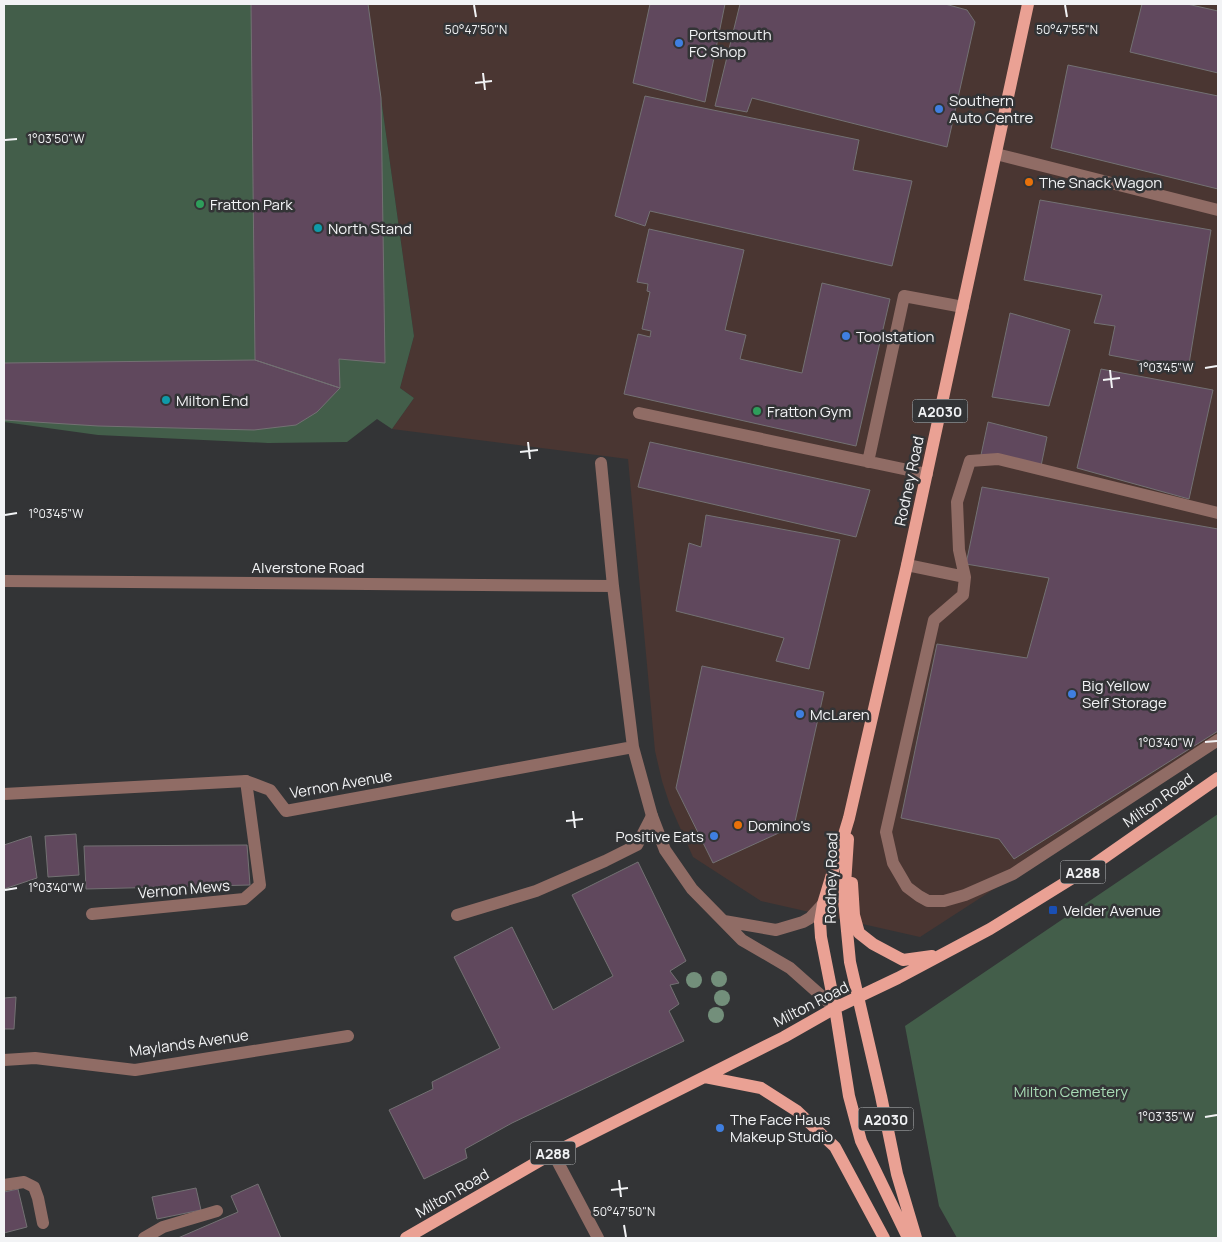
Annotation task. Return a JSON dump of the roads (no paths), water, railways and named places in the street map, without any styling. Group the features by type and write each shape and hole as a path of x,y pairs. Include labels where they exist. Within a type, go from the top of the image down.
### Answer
{"main road":[{"name":"Rodney Road","path":"835,1008 821,937 820,922 823,904 849,818 907,565 1028,4"},
{"name":"Milton Road","path":"406,1238 553,1153 784,1037 835,1008 860,998 990,929 1092,866 1218,778"},
{"name":"Rodney Road","path":"849,818 854,915 859,934 873,944 904,960 941,955"},
{"name":"Rodney Road","path":"849,818 844,900 847,944 860,998"},
{"name":"A2030","path":"860,998 896,1174 916,1238"},
{"name":"A2030","path":"835,1008 850,1096 862,1141 908,1238"},
{"path":"705,1077 761,1088 797,1111 835,1147 884,1238"}],"street":[{"path":"996,154 1218,210"},
{"path":"868,462 904,296 963,307"},
{"path":"639,413 927,474"},
{"path":"1218,513 998,459 970,461 957,502 960,550 965,577 963,595 934,620 886,832 893,863 907,887 928,902 944,901 965,894 1013,874 1218,740"},
{"path":"601,463 632,747 652,816 665,850 692,889 742,940 790,968 835,1008"},
{"path":"907,565 965,577"},
{"name":"Alverstone Road","path":"4,581 613,586"},
{"name":"Vernon Avenue","path":"4,794 246,781 270,790 286,811 632,747"},
{"name":"Vernon Mews","path":"92,914 244,899 260,885 246,781"},
{"path":"456,915 536,891 637,845 652,816"},
{"path":"724,922 776,930 803,922 810,918 823,904"},
{"name":"Maylands Avenue","path":"4,1060 35,1058 135,1070 348,1036"},
{"path":"553,1153 598,1238"},
{"path":"4,1184 24,1182 34,1187 43,1223"},
{"path":"144,1238 162,1228 217,1210"}],"place":[{"name":"Portsmouth FC Shop","path":"679,43"},
{"name":"Southern Auto Centre","path":"939,109"},
{"name":"The Snack Wagon","path":"1029,182"},
{"name":"Fratton Park","path":"200,204"},
{"name":"North Stand","path":"318,228"},
{"name":"Toolstation","path":"846,336"},
{"name":"Milton End","path":"166,400"},
{"name":"Fratton Gym","path":"757,411"},
{"name":"Big Yellow Self Storage","path":"1072,694"},
{"name":"McLaren","path":"800,714"},
{"name":"Domino's","path":"738,825"},
{"name":"Positive Eats","path":"714,836"},
{"name":"Velder Avenue","path":"1053,910"},
{"name":"The Face Haus Makeup Studio","path":"720,1128"}],"park label":[{"name":"Milton Cemetery","path":"1071,1091"}]}
